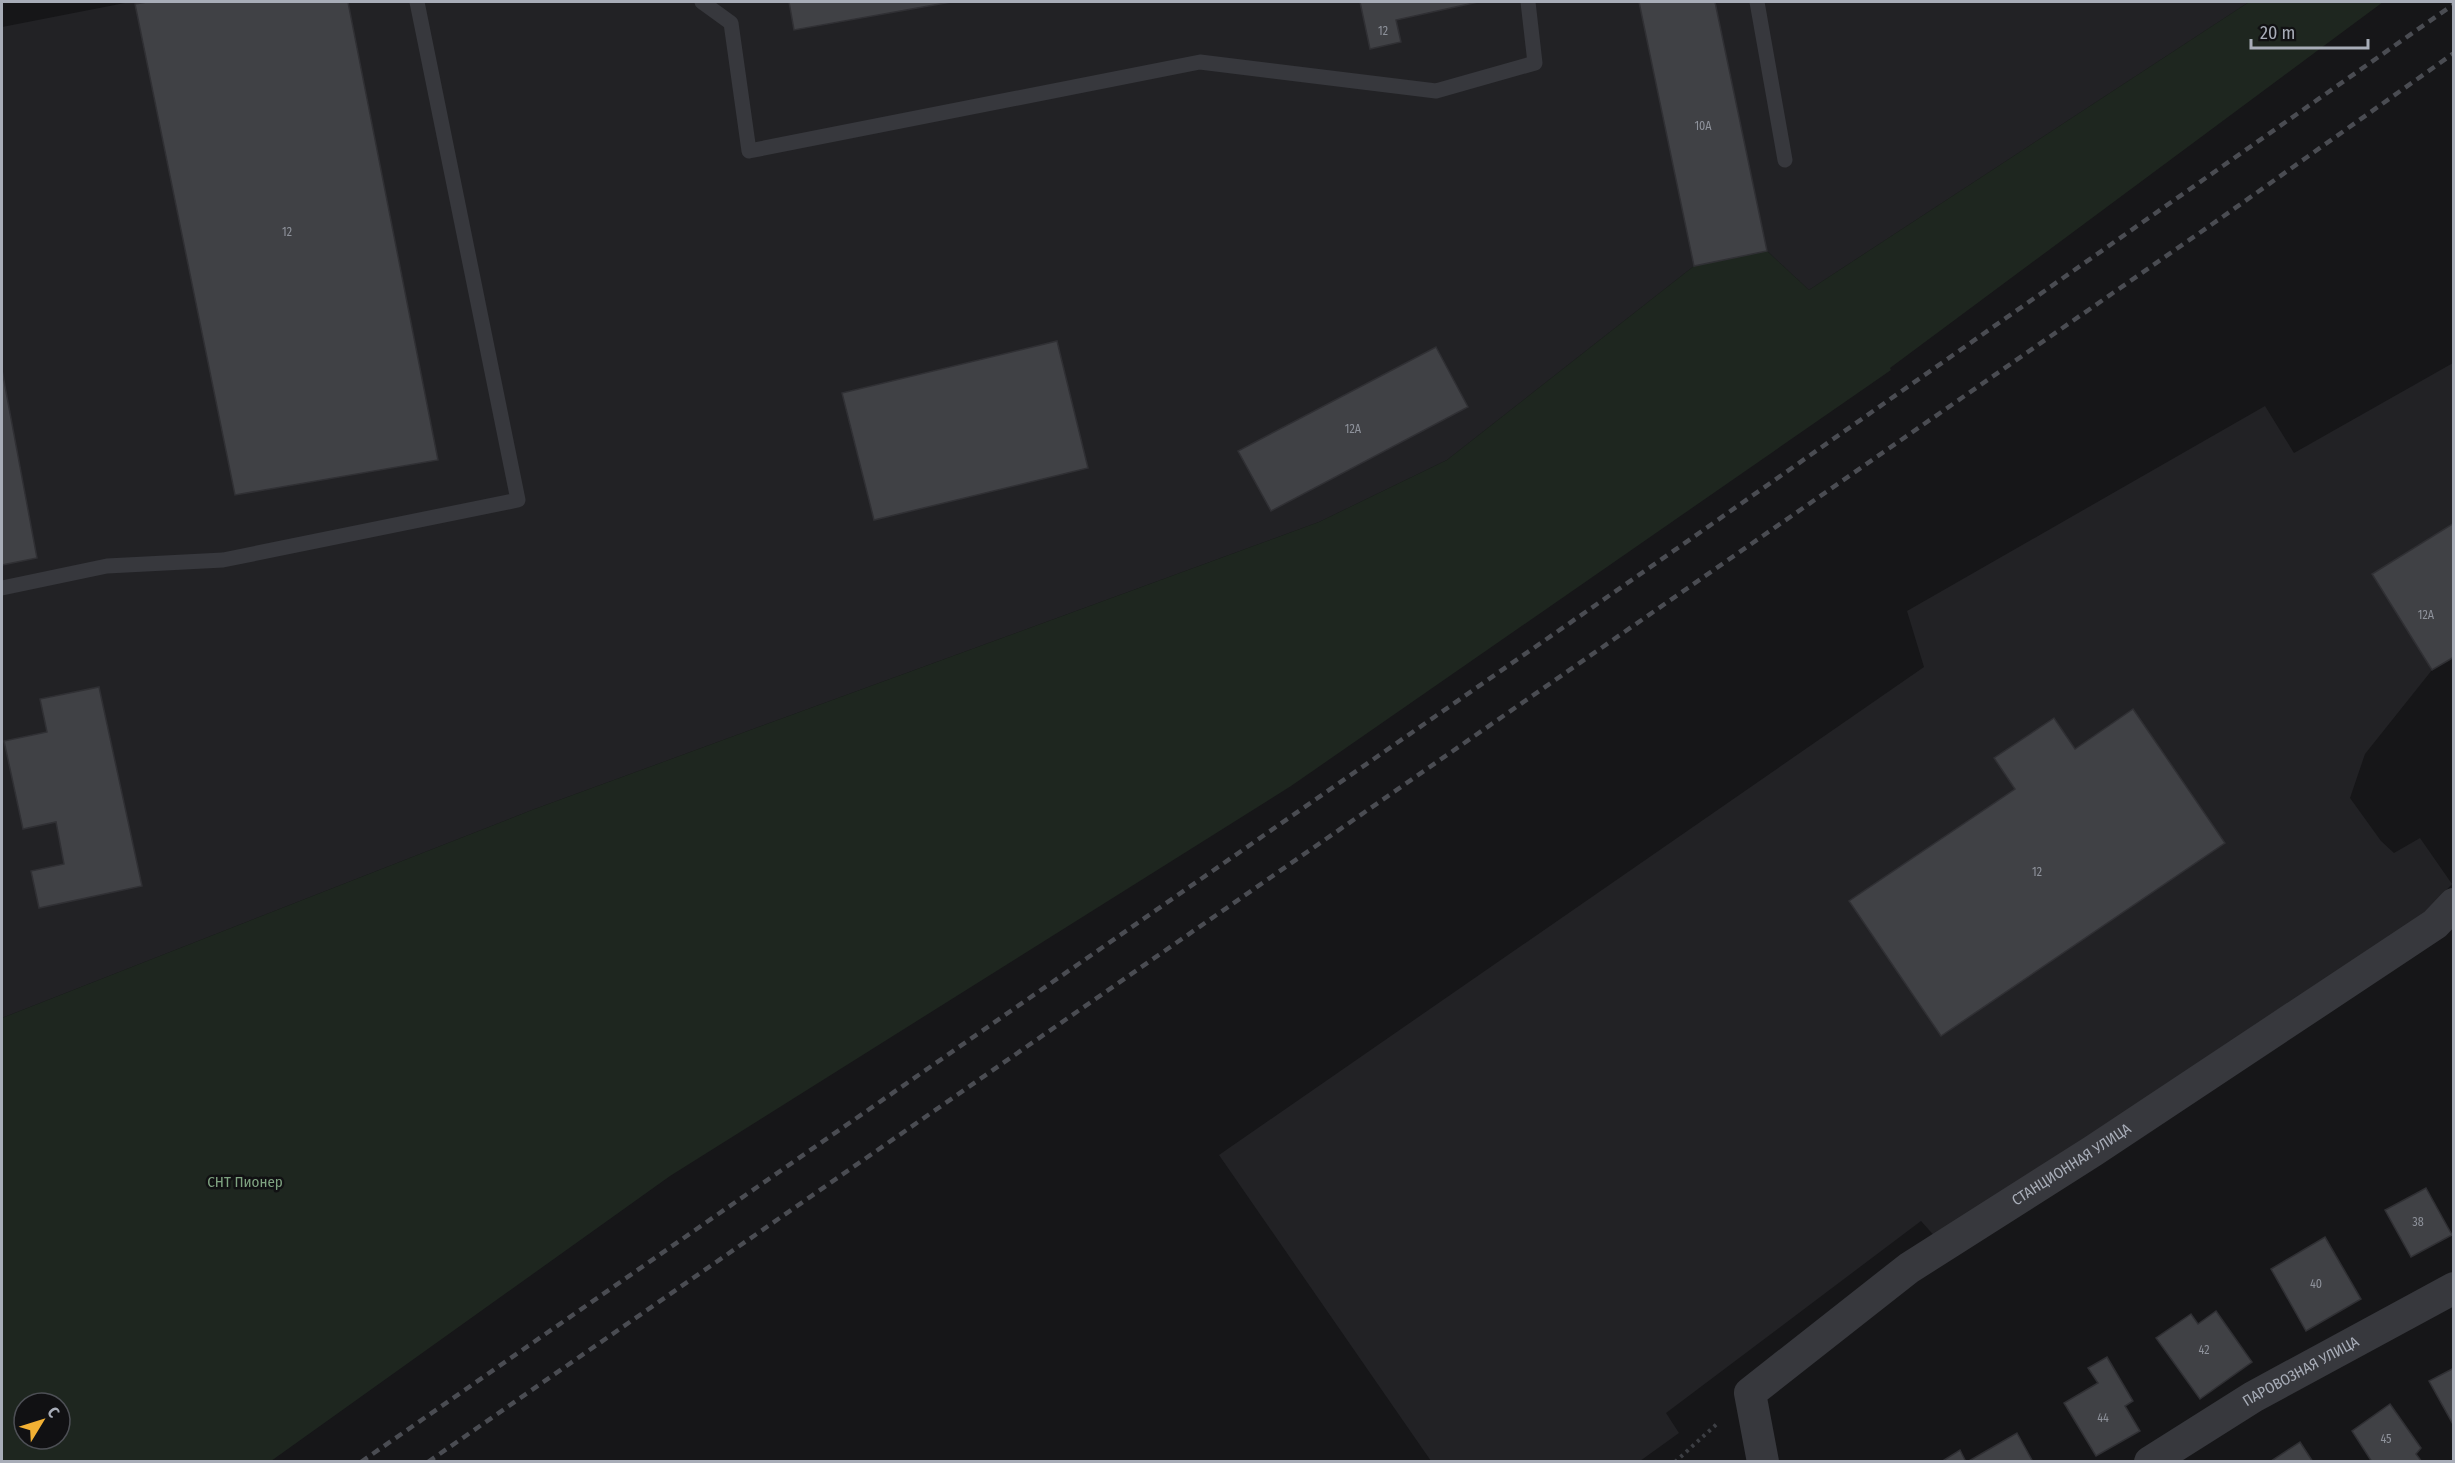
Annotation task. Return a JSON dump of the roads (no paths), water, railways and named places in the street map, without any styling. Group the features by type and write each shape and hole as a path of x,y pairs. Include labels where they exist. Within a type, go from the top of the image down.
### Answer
{"street":[{"name":"СТАНЦИОННАЯ УЛИЦА","path":"1763,1461 1750,1393 1909,1268 2093,1151 2435,924 2454,904"},
{"name":"ПАРОВОЗНАЯ УЛИЦА","path":"2150,1461 2253,1397 2454,1288"}],"lane":[{"path":"2,588 107,566 223,560 518,500 417,2"},
{"path":"702,2 731,23 749,151 1200,62 1436,92 1534,63 1528,2"},
{"path":"1757,2 1785,160"}],"railway":[{"path":"361,1462 1672,552 2454,4"},
{"path":"428,1462 2221,218 2454,53"}],"park label":[{"name":"СНТ Пионер","path":"245,1182"}]}
